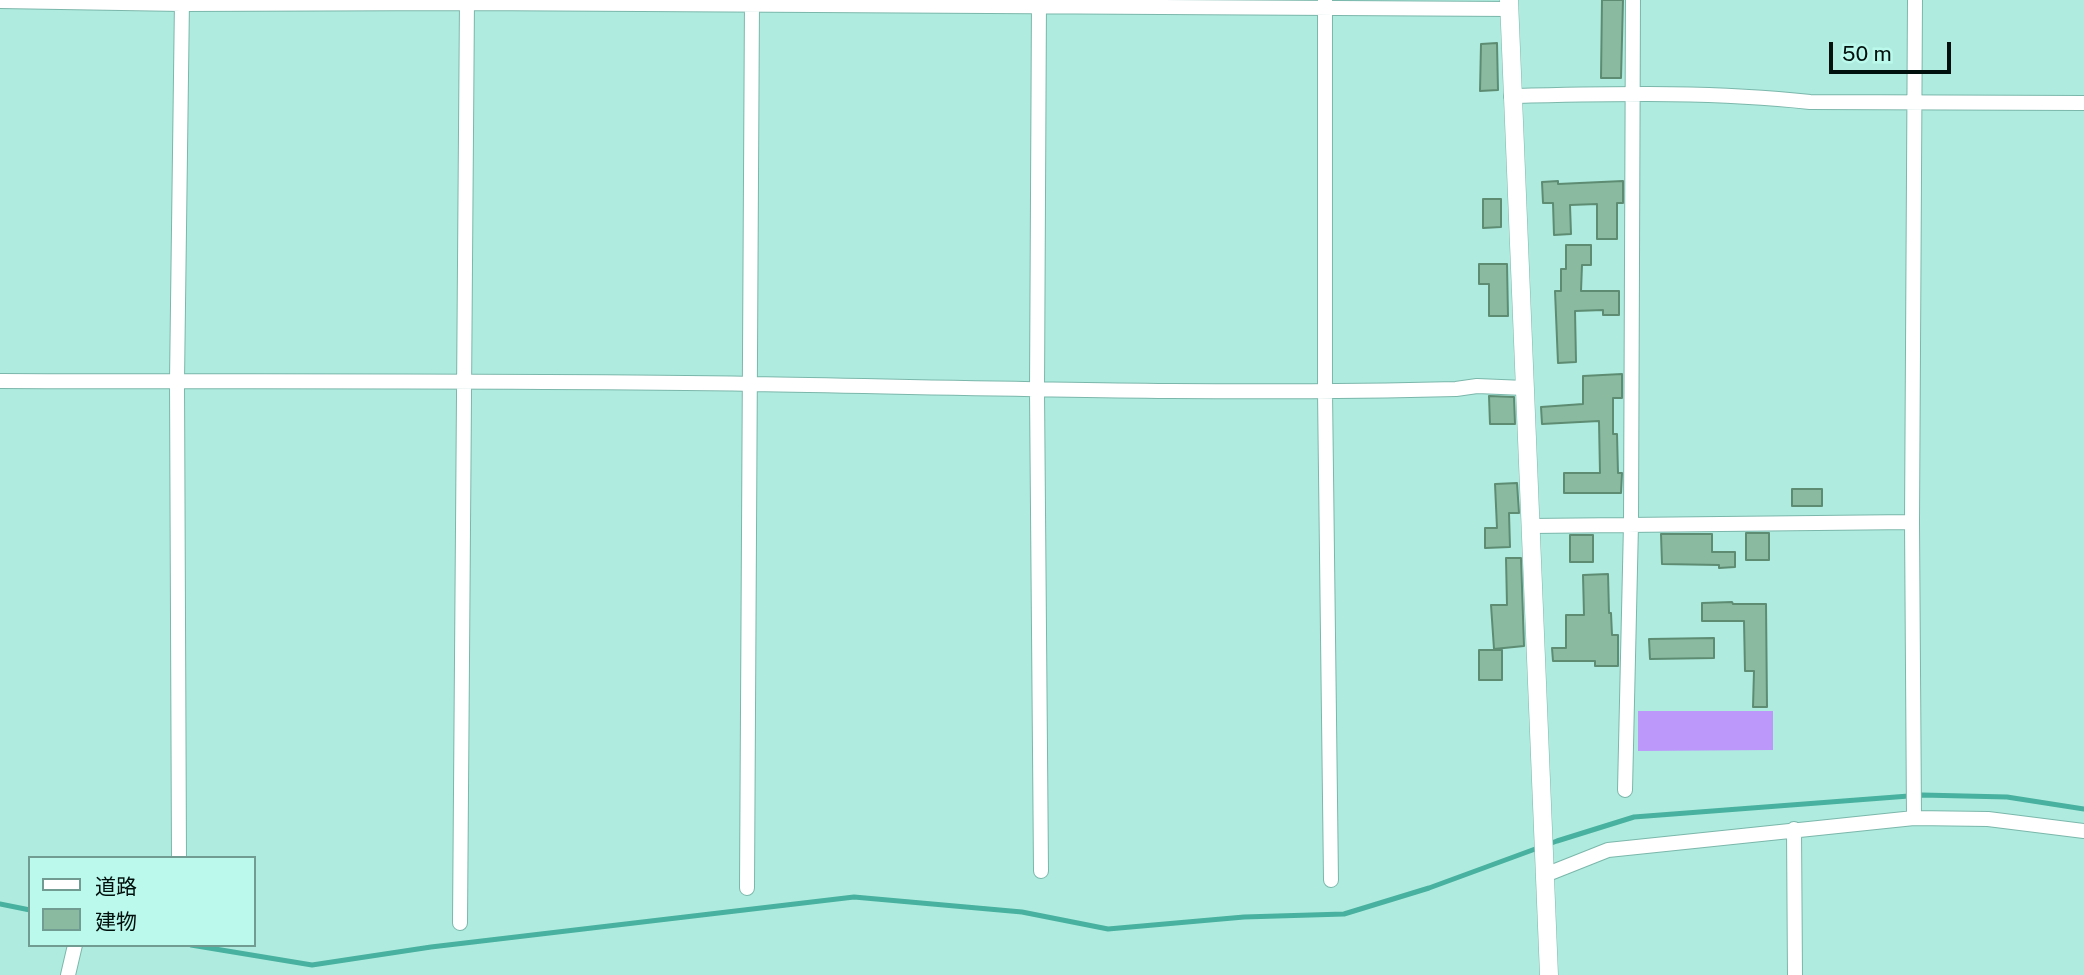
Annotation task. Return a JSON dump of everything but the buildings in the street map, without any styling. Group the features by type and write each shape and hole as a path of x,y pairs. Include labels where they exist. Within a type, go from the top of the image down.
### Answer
{"street":[{"path":"1625,790 1631,524 1633,0"},
{"path":"1914,818 1912,522 1915,0"},
{"path":"0,1 1509,4 1549,975"},
{"path":"179,856 177,382 182,2"},
{"path":"460,923 467,2"},
{"path":"747,888 752,3"},
{"path":"1039,3 1037,391 1041,871"},
{"path":"1325,4 1325,392 1331,880"},
{"path":"1511,96 1633,94 1777,98 1810,102 2084,103"},
{"path":"0,381 751,384 1037,391 1325,392 1456,389 1477,386 1525,388"},
{"path":"1530,526 1912,522"},
{"path":"1545,875 1608,850 1914,818 1988,819 2084,831"},
{"path":"1794,829 1795,975"},
{"path":"68,975 75,947"}],"shaded area":[{"path":"1638,711 1773,711 1773,750 1638,751"}],"waterway":[{"path":"203,947 312,965 431,947 854,897 1022,912 1108,929 1244,917 1344,914 1429,888 1557,841 1634,817 1922,795 2007,797 2084,809"},
{"path":"0,904 28,910"}]}
